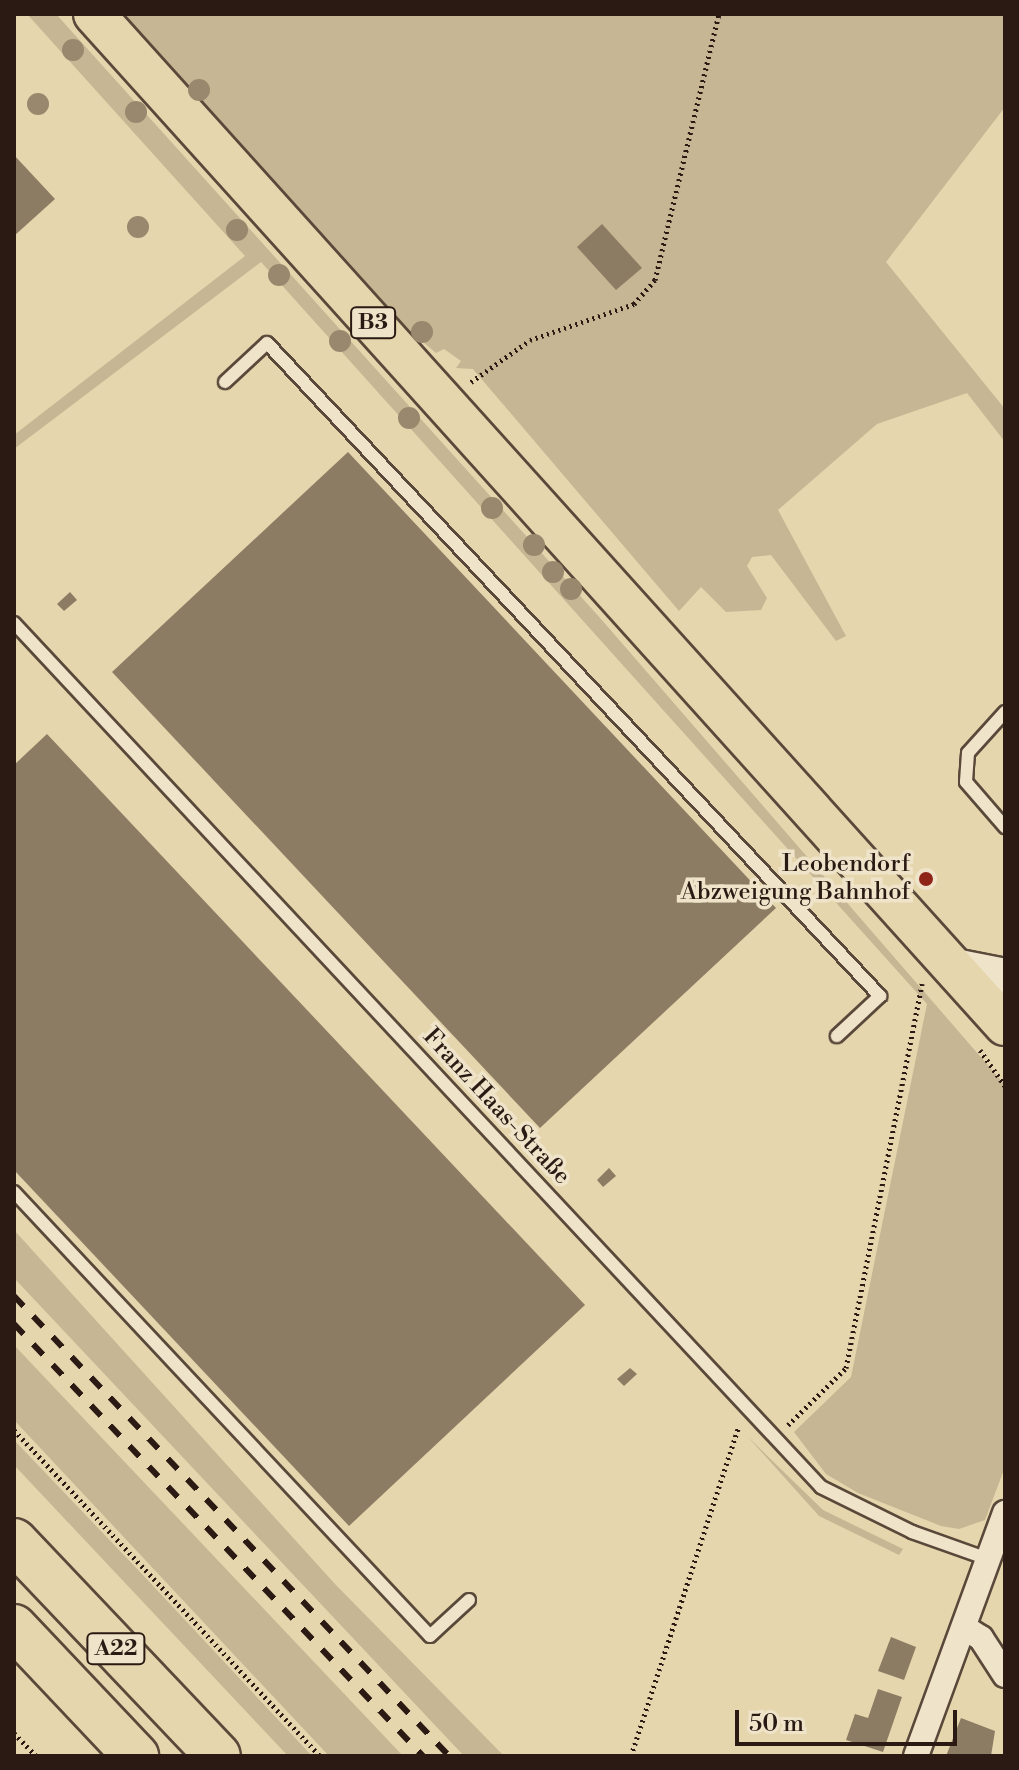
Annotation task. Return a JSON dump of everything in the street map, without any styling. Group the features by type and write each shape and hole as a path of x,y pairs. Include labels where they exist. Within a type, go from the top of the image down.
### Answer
{"highway":[{"name":"A22","path":"14,1541 218,1756"},
{"name":"A22","path":"14,1627 136,1756"}],"main road":[{"name":"B3","path":"94,14 447,405 938,974 1005,1025"}],"street":[{"path":"938,974 1005,977"},
{"path":"916,1756 1005,1513"},
{"path":"965,1628 981,1638 1005,1675"}],"lane":[{"path":"225,382 267,343 880,996 837,1036"},
{"name":"Franz Haas-Straße","path":"14,623 775,1437 836,1498 988,1559"},
{"path":"1005,712 968,753 966,782 1005,827"},
{"path":"14,1192 430,1636 469,1600"}],"path":[{"path":"447,405 519,346 634,304 655,280 719,14"},
{"path":"775,1437 846,1368 938,974"},
{"path":"631,1756 746,1406"},
{"path":"14,1430 320,1756"},
{"path":"14,1733 36,1756"}],"shaded area":[{"path":"27,14 56,14 601,619 1005,1085 1005,1467 985,1520 959,1529 941,1526 858,1493 826,1474 794,1432 851,1377 927,1004 261,262 14,449 14,435 245,256"},
{"path":"120,14 1005,14 1005,107 886,262 1005,409 1005,442 967,393 877,424 778,510 846,636 836,641 771,555 752,557 747,566 767,598 761,610 726,612 701,587 679,611 473,369 456,368 461,361 444,349 436,353 396,319"},
{"path":"14,1230 335,1584 504,1756 464,1756 14,1278"},
{"path":"14,1345 403,1756 329,1756 14,1420"},
{"path":"748,1437 823,1510 903,1549 899,1555 819,1516"},
{"path":"14,1440 312,1756 288,1756 14,1465"}],"building":[{"path":"14,155 55,199 14,236"},
{"path":"602,224 642,268 616,290 577,247"},
{"path":"348,452 776,908 540,1128 112,672"},
{"path":"70,592 77,600 64,611 57,604"},
{"path":"47,734 585,1305 349,1526 14,1170 14,765"},
{"path":"609,1168 616,1176 603,1187 597,1180"},
{"path":"630,1368 637,1374 624,1386 617,1379"},
{"path":"891,1637 916,1647 904,1680 878,1671"},
{"path":"878,1689 902,1697 883,1752 846,1740 855,1714 868,1718"},
{"path":"961,1718 995,1731 991,1756 946,1756"}],"railway":[{"path":"14,1296 449,1756"},
{"path":"14,1324 423,1756"}],"place":[{"name":"Leobendorf Abzweigung Bahnhof","path":"926,879"}]}
